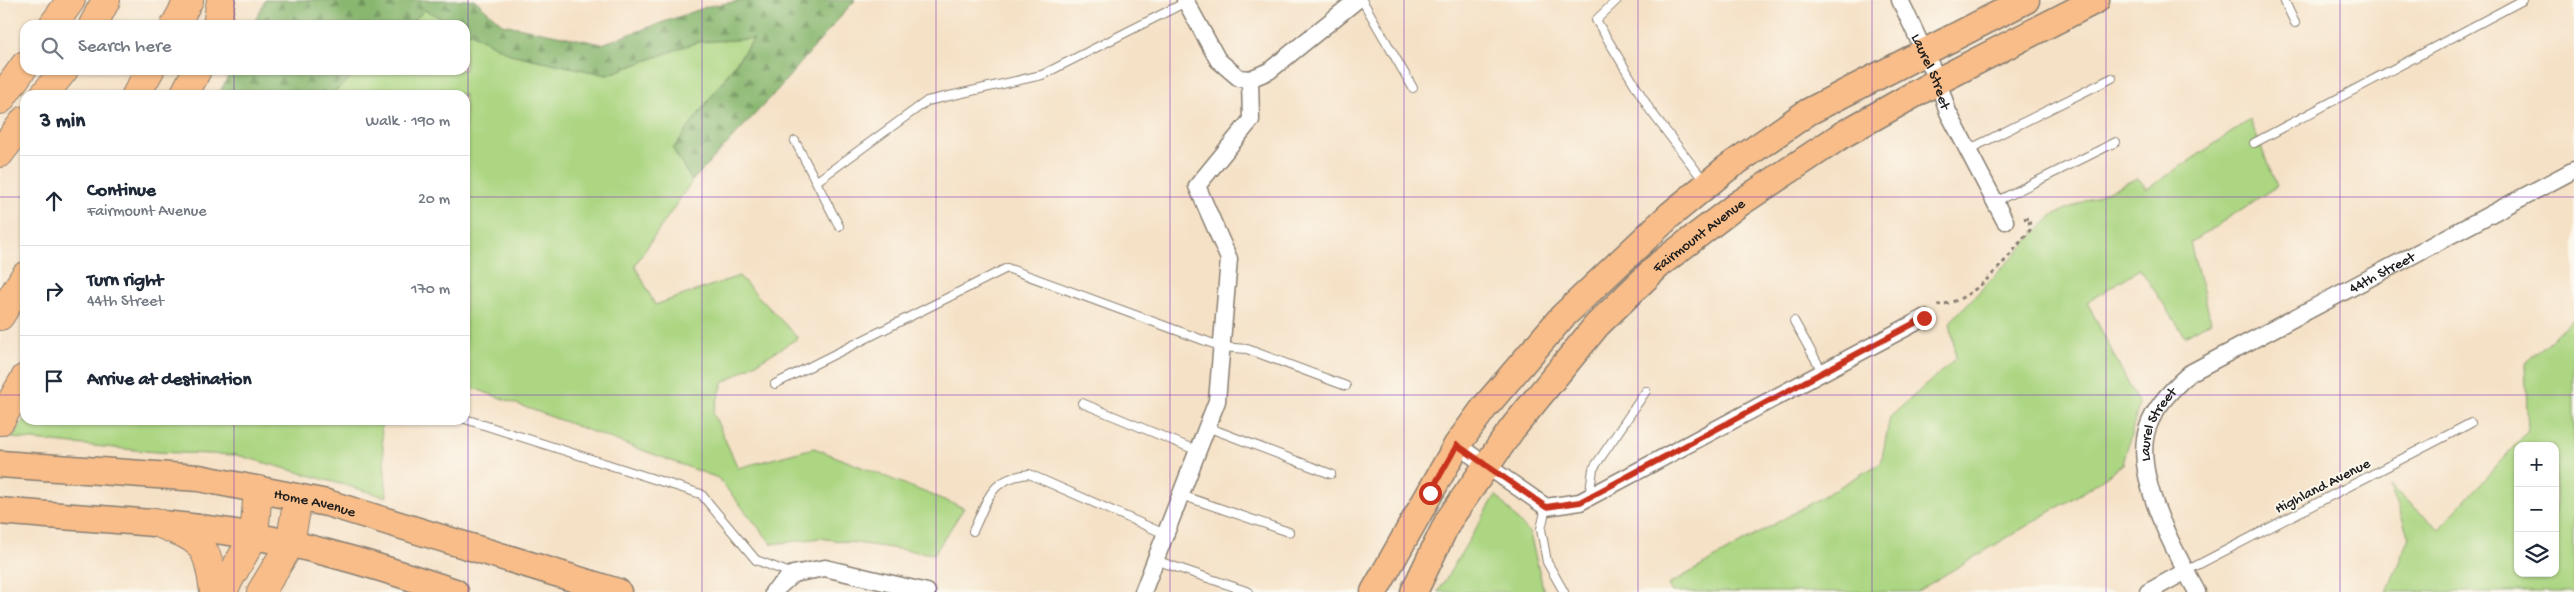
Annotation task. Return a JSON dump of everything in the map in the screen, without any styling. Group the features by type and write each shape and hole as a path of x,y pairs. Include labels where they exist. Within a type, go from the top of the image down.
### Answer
{"highway":[{"path":"57,20 71,0"},
{"path":"96,20 106,0"},
{"path":"178,20 189,0"},
{"path":"218,20 221,0"},
{"path":"0,100 20,72"},
{"path":"48,90 60,75"},
{"path":"139,90 147,75"},
{"path":"186,90 194,75"},
{"path":"0,153 20,127"},
{"path":"0,295 20,272"},
{"path":"0,316 20,284"},
{"path":"5,412 20,386"},
{"path":"222,592 254,536 258,490"},
{"path":"261,592 290,544 298,498"},
{"path":"155,522 194,537 201,544 211,568 214,592"}],"main road":[{"name":"Fairmount Avenue","path":"1374,592 1457,445 1484,408 1562,316 1670,215 1707,185 1808,112 2026,0"},
{"name":"Fairmount Avenue","path":"1414,592 1448,521 1485,464 1597,325 1661,263 1738,205 1842,135 1938,81 2096,0"},
{"name":"Home Avenue","path":"0,464 199,478 327,503 618,592"},
{"path":"0,511 155,522 254,536 350,558 450,591"}],"street":[{"path":"1244,79 1269,71 1357,0"},
{"name":"Laurel Street","path":"1900,0 1938,81 1948,112 2005,221"},
{"path":"1143,592 1217,401 1229,259 1197,186 1251,120 1244,79 1218,60 1185,1"},
{"name":"44th Street","path":"2190,373 2574,170"},
{"path":"1457,445 1546,507 1580,502 1924,318"},
{"name":"Laurel Street","path":"2190,373 2173,387 2148,427 2143,455 2156,510 2197,592"},
{"path":"773,592 793,574 825,568 927,592"},
{"path":"2148,592 2186,571"}],"lane":[{"path":"1362,0 1413,88"},
{"path":"1617,0 1596,20 1650,110 1707,185"},
{"path":"2284,0 2295,23"},
{"path":"2254,143 2523,0"},
{"path":"816,181 927,101 1042,75 1185,1"},
{"path":"1968,150 2112,78"},
{"path":"795,142 839,226"},
{"path":"1995,202 2116,142"},
{"path":"775,384 1007,268 1222,348 1247,349 1346,386"},
{"path":"1794,321 1823,373"},
{"path":"1589,498 1593,469 1646,391"},
{"path":"1082,403 1198,451"},
{"path":"470,421 701,494 756,560 793,574"},
{"name":"Highland Avenue","path":"2186,571 2471,423"},
{"path":"1207,427 1331,474"},
{"path":"973,531 993,489 1010,476 1030,474 1165,534"},
{"path":"1181,494 1289,532"},
{"path":"1546,507 1541,529 1544,545 1548,562 1564,592"},
{"path":"1155,560 1249,592"}],"path":[{"path":"1924,318 1931,306 1951,304 1992,276 2030,230 2029,218 2005,221"}],"green space":[{"path":"265,0 475,0 502,24 602,44 709,6 747,0 855,0 773,95 692,181 673,149 754,39 697,42 607,75 510,54 470,33 470,20 445,20 425,10 414,20 255,20"},
{"path":"425,10 445,20 414,20"},
{"path":"470,33 510,54 607,75 697,42 754,38 673,149 692,181 635,265 655,305 739,276 798,338 723,383 713,413 738,468 814,448 964,508 934,554 820,538 772,544 718,478 470,387 470,90 337,90 353,75 470,75"},
{"path":"229,75 353,75 337,90 221,90"},
{"path":"2250,120 2277,186 2190,243 2211,321 2185,336 2140,269 2087,302 2139,405 2123,464 2087,490 1916,592 1672,592 1668,585 1881,463 1890,417 1956,358 1950,322 2053,215 2138,178 2147,189"},
{"path":"2574,317 2574,592 2387,592 2409,537 2390,486 2439,529 2514,446 2514,577 2559,577 2559,442 2518,442 2528,431 2525,364"},
{"path":"21,425 381,425 387,497 237,455 156,452 12,438"},
{"path":"1496,495 1530,534 1544,592 1438,592"}],"route":[{"path":"1430,493 1457,445 1546,507 1580,502 1924,318"}]}
